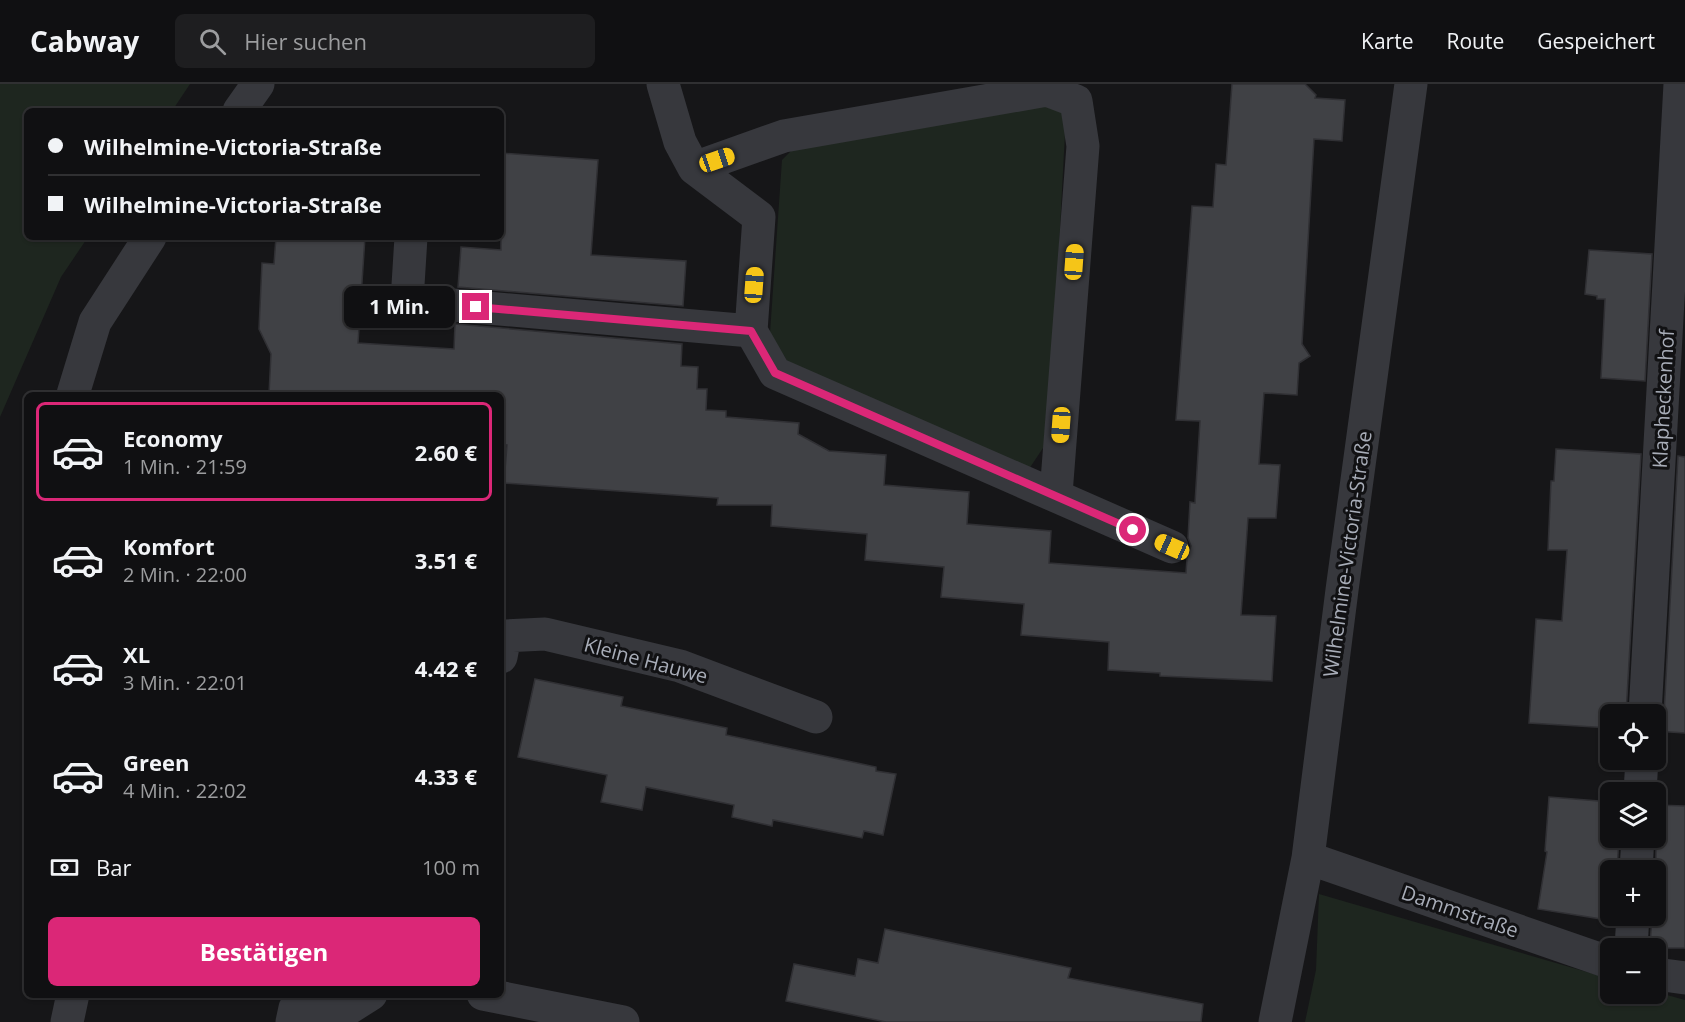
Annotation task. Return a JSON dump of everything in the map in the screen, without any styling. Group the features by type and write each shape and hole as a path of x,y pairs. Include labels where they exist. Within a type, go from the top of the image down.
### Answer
{"street":[{"path":"241,108 258,84"},
{"path":"663,84 680,142 694,168 759,217 751,331 775,373 1172,547"},
{"name":"Wilhelmine-Victoria-Straße","path":"1275,1022 1308,858 1411,84"},
{"name":"Klapheckenhof","path":"1646,704 1680,84"},
{"path":"694,168 784,136 1047,90 1076,101 1083,146 1056,495"},
{"path":"74,392 95,322 148,240"},
{"path":"411,240 407,301 751,331"},
{"name":"Kleine Hauwe","path":"504,643 545,634 680,666 816,717"},
{"name":"Dammstraße","path":"1308,858 1600,959"},
{"path":"1666,975 1685,978"},
{"path":"67,1022 72,998"},
{"path":"295,1008 335,1017 364,998"},
{"path":"503,998 623,1022"}],"shaded area":[{"path":"0,84 190,84 174,108 24,108 24,240 86,240 61,277 0,417"},
{"path":"1048,101 1066,114 1049,439 1029,469 789,364 770,333 782,160 797,145"},
{"path":"1319,894 1600,976 1600,1004 1666,1004 1666,995 1685,1000 1685,1022 1305,1022 1316,970"}],"building":[{"path":"1232,84 1305,84 1316,95 1315,98 1345,100 1342,141 1314,139 1302,344 1310,356 1299,363 1297,395 1264,393 1259,464 1280,465 1276,518 1248,518 1241,615 1276,616 1272,681 1160,676 1160,673 1108,670 1109,642 1021,635 1024,604 941,597 944,567 865,560 867,534 771,526 772,505 717,505 718,498 504,483 507,445 504,444 504,392 269,392 271,354 259,329 262,263 274,264 276,240 365,240 358,343 454,349 455,324 682,344 681,366 698,367 697,389 707,389 706,410 726,411 726,417 799,423 798,434 829,451 886,455 884,485 969,492 967,524 1051,531 1049,563 1186,573 1191,546 1188,538 1190,502 1195,503 1200,421 1176,420 1192,206 1213,207 1216,164 1226,165"},
{"path":"504,153 598,160 591,255 686,261 683,306 458,287 461,247 501,250 501,240 504,240"},
{"path":"1589,250 1652,254 1645,381 1601,378 1605,299 1597,299 1597,296 1585,294"},
{"path":"1556,449 1641,454 1627,704 1600,704 1600,727 1529,723 1536,619 1562,621 1567,550 1548,550 1551,481 1554,481"},
{"path":"1678,456 1685,457 1685,733 1666,732 1665,704"},
{"path":"535,679 623,697 621,706 727,728 726,735 876,767 876,771 896,774 883,835 864,831 862,838 773,820 772,826 732,817 734,805 646,787 642,810 601,802 607,775 518,757"},
{"path":"1549,797 1600,801 1600,848 1618,848 1618,860 1600,860 1600,919 1538,909 1547,852 1545,851"},
{"path":"1666,805 1685,806 1685,948 1666,948 1666,938 1651,938 1651,926 1666,926 1666,860 1656,860 1656,848 1666,848"},
{"path":"885,929 1071,968 1068,978 1203,1004 1201,1022 886,1022 786,1001 794,964 855,976 858,959 878,963"}],"route":[{"path":"476,307 751,331 775,373 1133,530"}]}
